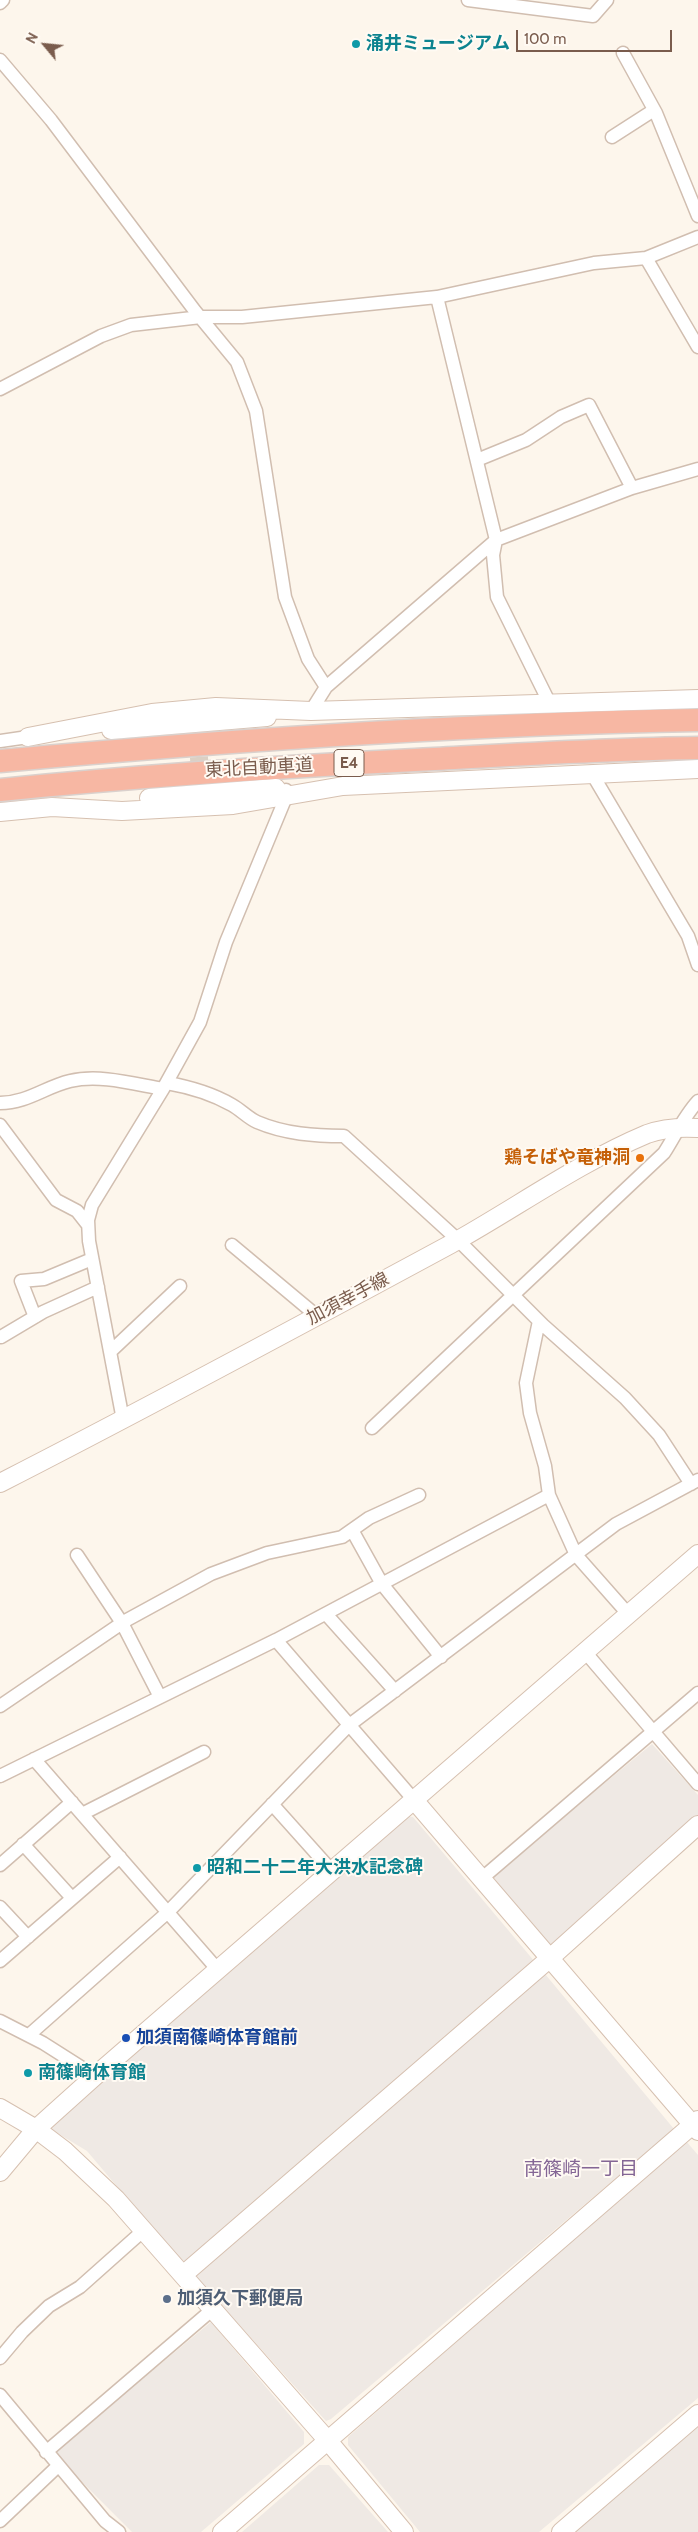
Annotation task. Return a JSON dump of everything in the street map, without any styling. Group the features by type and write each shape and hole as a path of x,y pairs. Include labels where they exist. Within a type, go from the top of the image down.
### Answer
{"highway":[{"name":"東北自動車道","path":"0,761 144,748 442,728 698,720"},
{"name":"東北自動車道","path":"0,790 136,776 272,767 600,750 698,748"}],"street":[{"path":"0,3 3,0"},
{"path":"468,0 593,16 607,0"},
{"path":"623,53 654,110 698,216"},
{"path":"0,60 51,120 237,362 256,411 285,597 308,659 326,687"},
{"path":"612,137 654,110"},
{"path":"0,388 101,336 131,325 201,317 242,318 437,297 594,263 646,258 698,238"},
{"path":"646,258 698,347"},
{"path":"437,297 496,540 493,555 497,596 550,704"},
{"path":"477,460 526,440 561,417 589,405 632,488"},
{"path":"311,711 326,687 496,540 632,488 698,469"},
{"path":"0,741 54,733 112,719 216,707 311,711 698,699"},
{"path":"54,733 196,726 311,711"},
{"path":"0,812 202,790 286,792 344,786 698,768"},
{"path":"591,772 688,936 698,965"},
{"path":"52,807 122,811 233,805 286,792"},
{"path":"122,1420 92,1259 88,1225 92,1205 165,1086 200,1022 226,942 286,792"},
{"path":"0,1104 16,1103 68,1081 83,1078 201,1090 233,1105 249,1118 273,1128 311,1136 344,1136 458,1240 538,1321 625,1398 658,1435 695,1482 616,1524 348,1726 168,1912 29,2035"},
{"path":"372,1428 689,1128 687,1113 698,1102"},
{"path":"0,1125 56,1200 77,1211 88,1225"},
{"name":"加須幸手線","path":"0,1483 122,1420 458,1240 601,1156 649,1133 689,1128"},
{"path":"232,1245 317,1316"},
{"path":"35,1317 20,1281 44,1278 92,1259"},
{"path":"110,1352 180,1286"},
{"path":"1,1337 35,1317 98,1287"},
{"path":"538,1321 526,1383 530,1413 545,1466 549,1495 576,1555 629,1615"},
{"path":"1,1704 122,1623 212,1574 267,1553 342,1537 369,1518 419,1495"},
{"path":"0,1776 276,1640 549,1495"},
{"path":"352,1530 382,1584 441,1657"},
{"path":"0,2172 36,2129 698,1554"},
{"path":"77,1555 122,1623 160,1697"},
{"path":"326,1614 395,1691"},
{"path":"222,2532 696,2125 480,1880 414,1800 348,1726 276,1640"},
{"path":"586,1653 698,1784"},
{"path":"480,1880 698,1693"},
{"path":"82,1814 204,1752"},
{"path":"34,1759 218,1970"},
{"path":"0,1865 72,1802"},
{"path":"272,1804 332,1871"},
{"path":"183,2274 549,1959 698,1825"},
{"path":"23,1844 72,1898"},
{"path":"0,1961 120,1856"},
{"path":"0,1907 28,1937"},
{"path":"0,2021 29,2035 96,2076"},
{"path":"0,2108 36,2129 93,2175 213,2308 404,2532"},
{"path":"0,2358 22,2332 49,2306 80,2287 144,2230"},
{"path":"46,2452 213,2308"},
{"path":"0,2395 58,2466 106,2521 119,2532"},
{"path":"561,2532 698,2414"},
{"path":"0,2521 58,2466"}],"shaded area":[{"path":"652,1744 698,1795 698,1817 546,1954 485,1882"},
{"path":"406,1816 413,1817 535,1962 188,2261 179,2260 87,2151 49,2128"},
{"path":"545,1974 674,2129 331,2419 326,2421 195,2276"},
{"path":"686,2141 698,2155 698,2398 539,2532 420,2532 348,2445 348,2437"},
{"path":"211,2322 304,2432 304,2444 201,2532 132,2532 53,2453"},
{"path":"698,2422 698,2532 569,2532"},
{"path":"319,2465 329,2465 388,2532 242,2532"}],"tunnel":[{"path":"197,730 201,786"}],"place":[{"name":"涌井ミュージアム","path":"356,44"},
{"name":"鶏そばや竜神洞","path":"640,1158"},
{"name":"昭和二十二年大洪水記念碑","path":"197,1868"},
{"name":"加須南篠崎体育館前","path":"126,2038"},
{"name":"南篠崎体育館","path":"28,2073"},
{"name":"加須久下郵便局","path":"167,2299"}],"district":[{"name":"南篠崎一丁目","path":"581,2169"}]}
